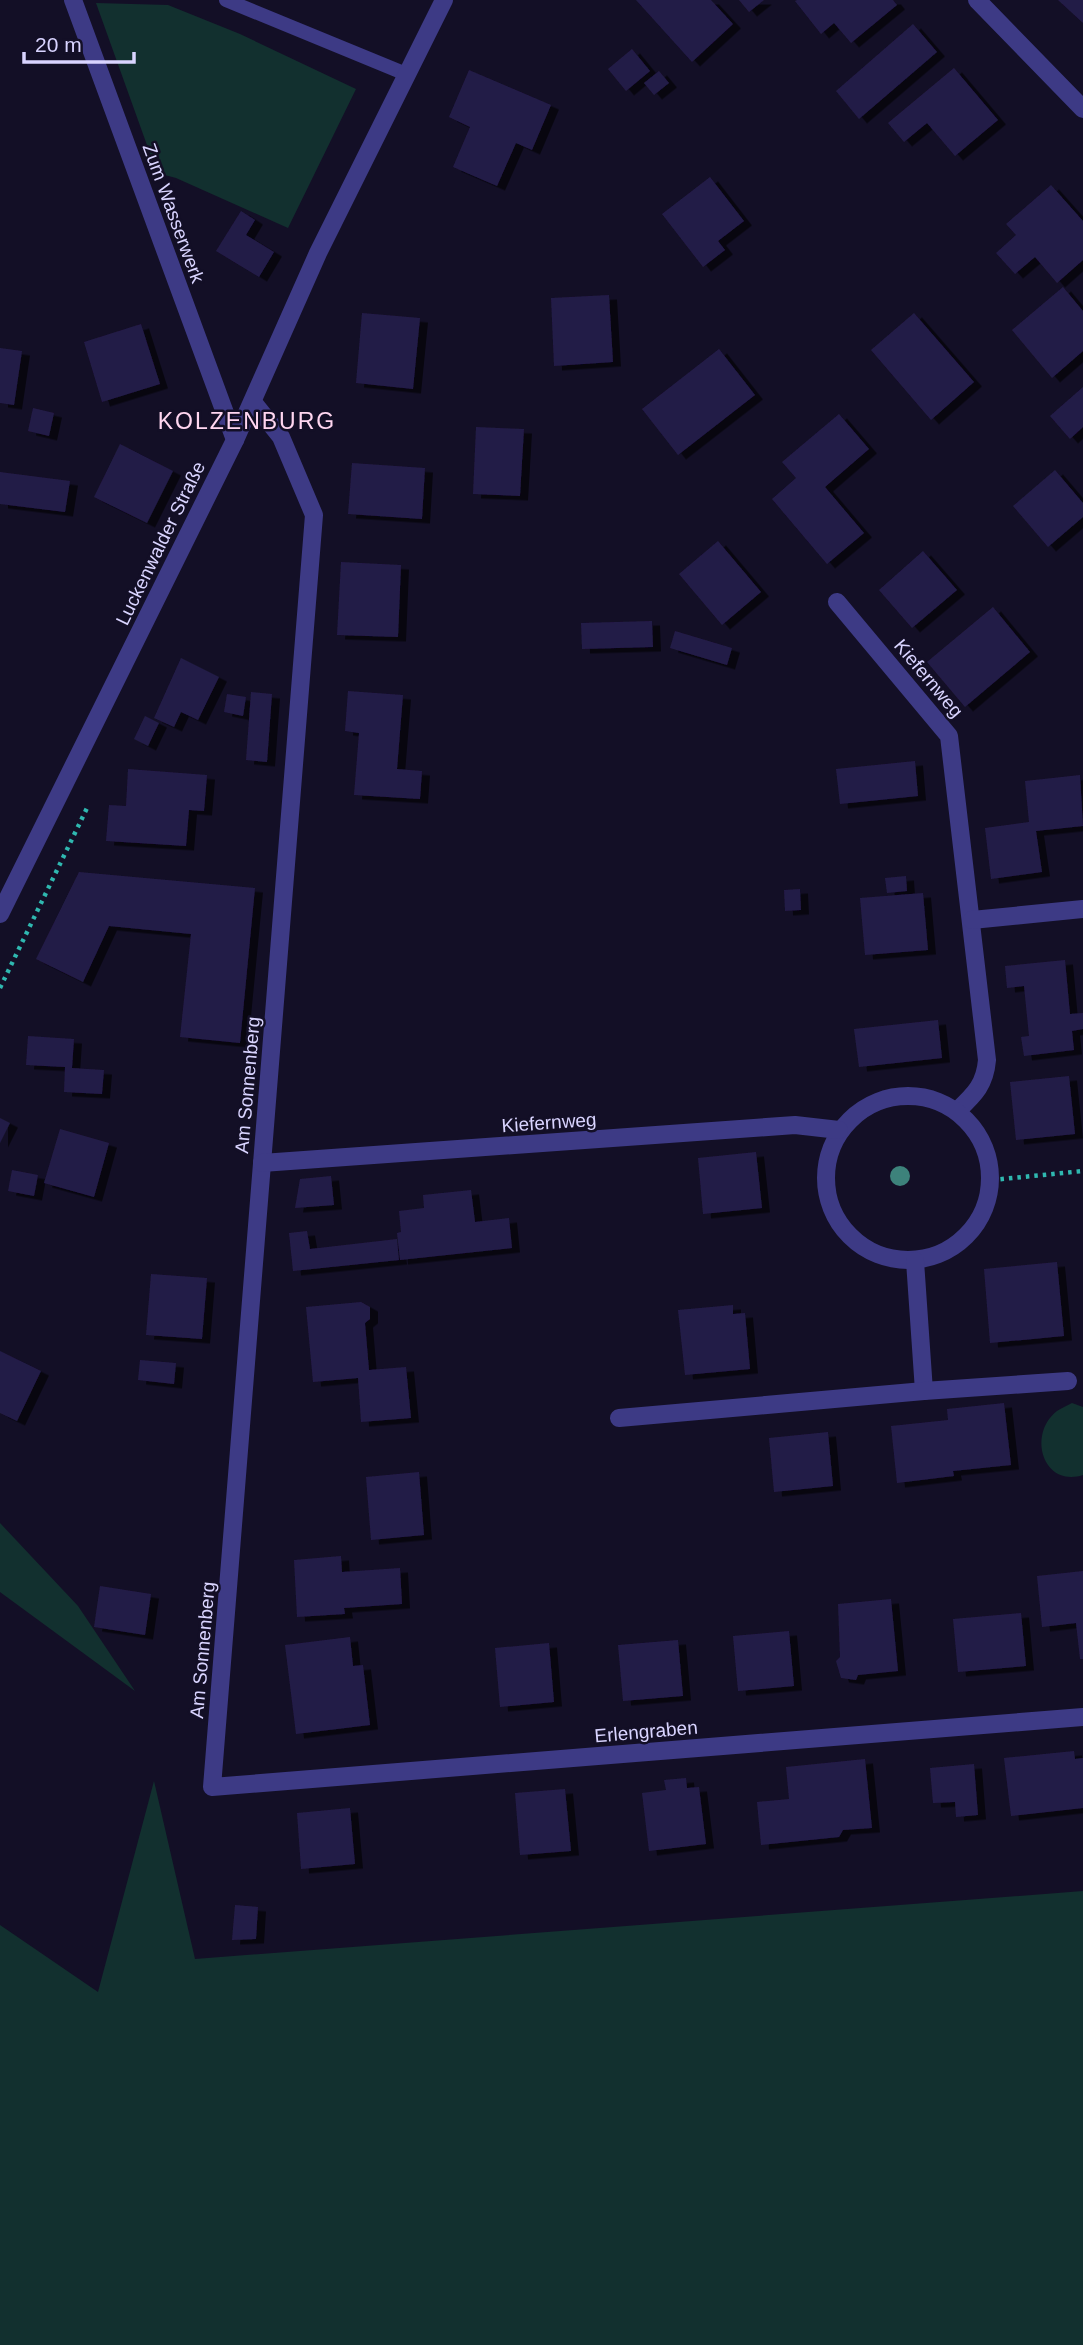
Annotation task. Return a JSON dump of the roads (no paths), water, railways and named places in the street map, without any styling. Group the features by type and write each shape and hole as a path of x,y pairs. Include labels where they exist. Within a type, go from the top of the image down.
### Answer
{"street":[{"name":"Zum Wasserwerk","path":"73,0 235,440"},
{"name":"Luckenwalder Straße","path":"0,914 235,440 312,267 444,0"},
{"path":"977,0 1083,109"},
{"name":"Am Sonnenberg","path":"212,1787 314,514 281,437 253,402"},
{"name":"Kiefernweg","path":"837,602 949,736 988,1060 986,1077 958,1110"},
{"path":"972,920 1083,909"},
{"path":"910,1094 958,1110 985,1146 992,1180 974,1228 949,1250 915,1261 880,1256 849,1237 832,1212 826,1163 839,1130 869,1103 910,1094"},
{"name":"Kiefernweg","path":"262,1163 795,1125 839,1130"},
{"path":"915,1261 924,1391"},
{"path":"619,1418 1068,1381"},
{"name":"Erlengraben","path":"212,1787 1083,1717"}],"lane":[{"path":"226,0 406,74"}],"district":[{"name":"KOLZENBURG","path":"247,421"}]}
